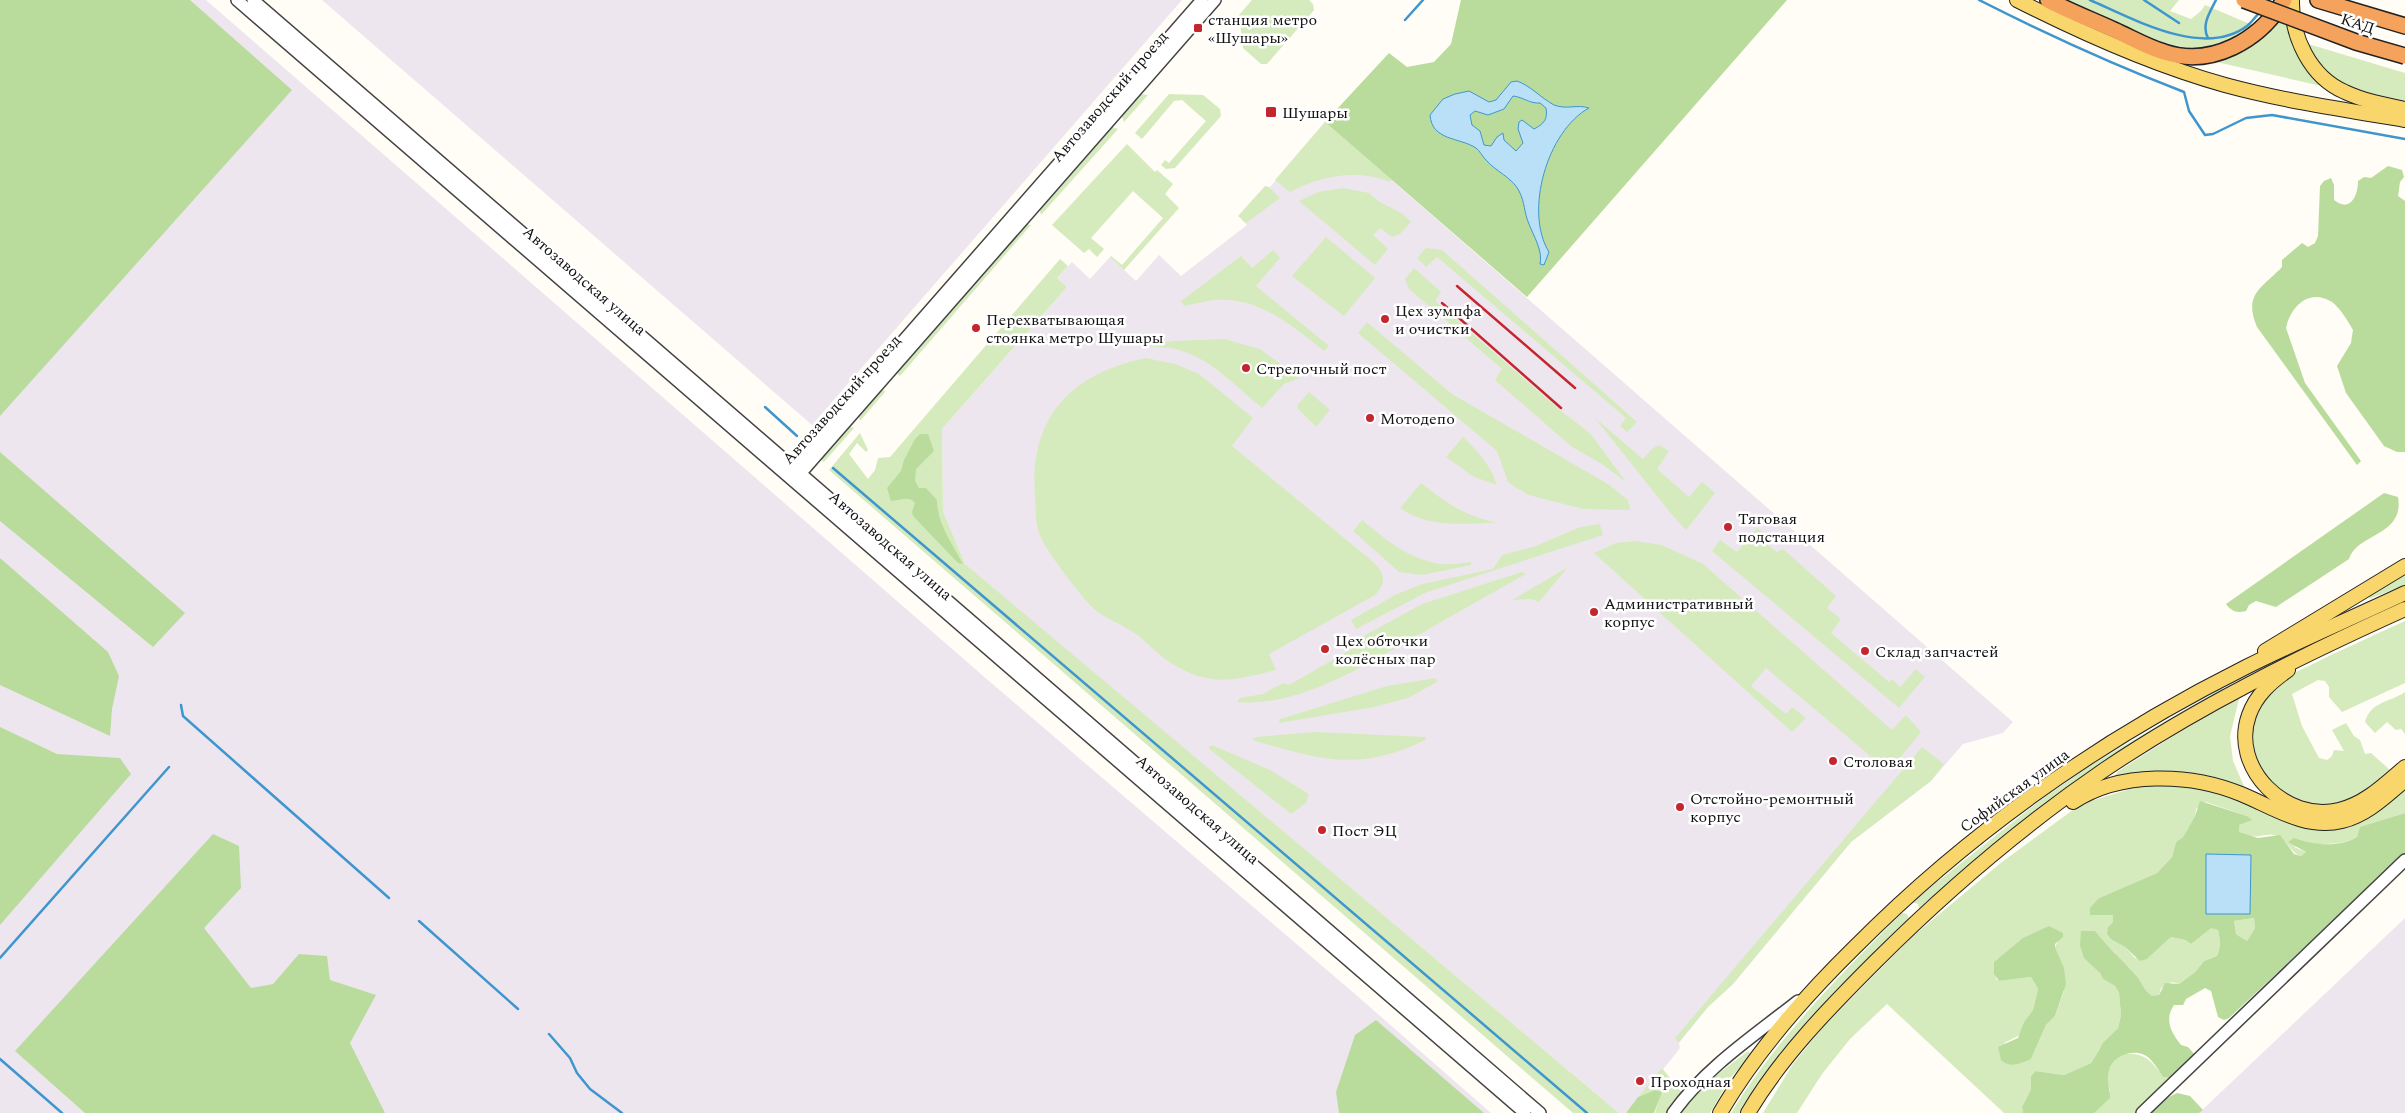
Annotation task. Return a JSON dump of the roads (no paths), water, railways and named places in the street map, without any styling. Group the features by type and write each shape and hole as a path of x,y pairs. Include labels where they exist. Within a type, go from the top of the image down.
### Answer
{"highway":[{"path":"2048,0 2164,52 2200,56 2238,46 2255,35 2274,17 2284,0"},
{"name":"КАД","path":"2244,0 2356,42 2405,56"},
{"name":"КАД","path":"2318,0 2405,26"}],"main road":[{"path":"2017,0 2146,58 2226,85 2318,105 2405,120"},
{"path":"2292,0 2297,38 2314,67 2346,93 2405,109"},
{"path":"2246,667 2272,645 2405,566"},
{"name":"Софийская улица","path":"1720,1113 1747,1070 1815,987 1898,903 1972,841 2081,762 2139,726 2246,667 2405,593"},
{"path":"1748,1113 1787,1058 1811,1029 1915,922 2030,824 2130,753 2214,703 2317,648 2405,609"},
{"path":"2317,648 2269,686 2258,697 2248,716 2246,741 2250,762 2261,781 2274,794 2294,806 2308,810 2336,811 2371,795 2405,767"},
{"path":"2030,824 2099,789 2136,781 2175,779 2210,784 2240,794 2300,820 2341,822 2374,806 2405,780"},
{"path":"1898,903 1909,907 1915,922"}],"street":[{"name":"Автозаводская улица","path":"237,0 1540,1113"},
{"name":"Автозаводская улица","path":"253,0 1526,1113"},
{"name":"Автозаводский проезд","path":"794,474 1202,0"},
{"name":"Автозаводский проезд","path":"794,474 1215,0"},
{"path":"2142,1113 2405,860"},
{"path":"1673,1113 1697,1085 1726,1058 1815,987"}],"water":[{"path":"1517,81 1522,83 1554,105 1589,108 1574,119 1562,135 1551,153 1544,174 1539,216 1542,235 1549,252 1544,265 1540,264 1539,249 1527,220 1521,195 1516,186 1490,164 1476,148 1447,137 1436,130 1430,115 1443,99 1455,94 1469,91 1489,102 1496,100 1511,82","holes":["1513,96 1540,103 1546,108 1545,121 1534,129 1522,120 1519,122 1518,129 1523,143 1516,151 1504,140 1503,133 1497,137 1491,146 1484,145 1480,131 1472,125 1470,115 1475,111 1488,115 1504,109"]},
{"path":"2206,854 2251,855 2250,914 2206,914"}],"waterway":[{"path":"1405,20 1423,0"},
{"path":"1979,0 2080,49 2184,92 2189,111 2205,135 2213,134 2246,118 2272,115 2405,139"},
{"path":"2090,0 2147,25 2189,37 2210,38 2229,35 2247,26 2260,12"},
{"path":"2144,0 2179,23"},
{"path":"2208,38 2205,28 2206,23 2216,0"},
{"path":"765,407 797,436"},
{"path":"833,468 1587,1113"},
{"path":"181,705 183,716 389,898"},
{"path":"0,958 169,767"},
{"path":"419,921 518,1009"},
{"path":"549,1034 570,1058 577,1073 590,1089 622,1113"},
{"path":"0,1059 62,1113"}],"railway":[{"path":"1457,286 1575,388"},
{"path":"1442,303 1561,408"}],"place":[{"name":"станция метро «Шушары»","path":"1198,28"},
{"name":"Шушары","path":"1271,112"},
{"name":"Цех зумпфа и очистки","path":"1385,319"},
{"name":"Перехватывающая стоянка метро Шушары","path":"976,328"},
{"name":"Стрелочный пост","path":"1246,368"},
{"name":"Мотодепо","path":"1370,418"},
{"name":"Тяговая подстанция","path":"1728,527"},
{"name":"Административный корпус","path":"1594,612"},
{"name":"Цех обточки колёсных пар","path":"1325,649"},
{"name":"Склад запчастей","path":"1865,651"},
{"name":"Столовая","path":"1833,761"},
{"name":"Отстойно-ремонтный корпус","path":"1680,807"},
{"name":"Пост ЭЦ","path":"1322,830"},
{"name":"Проходная","path":"1640,1081"}]}
